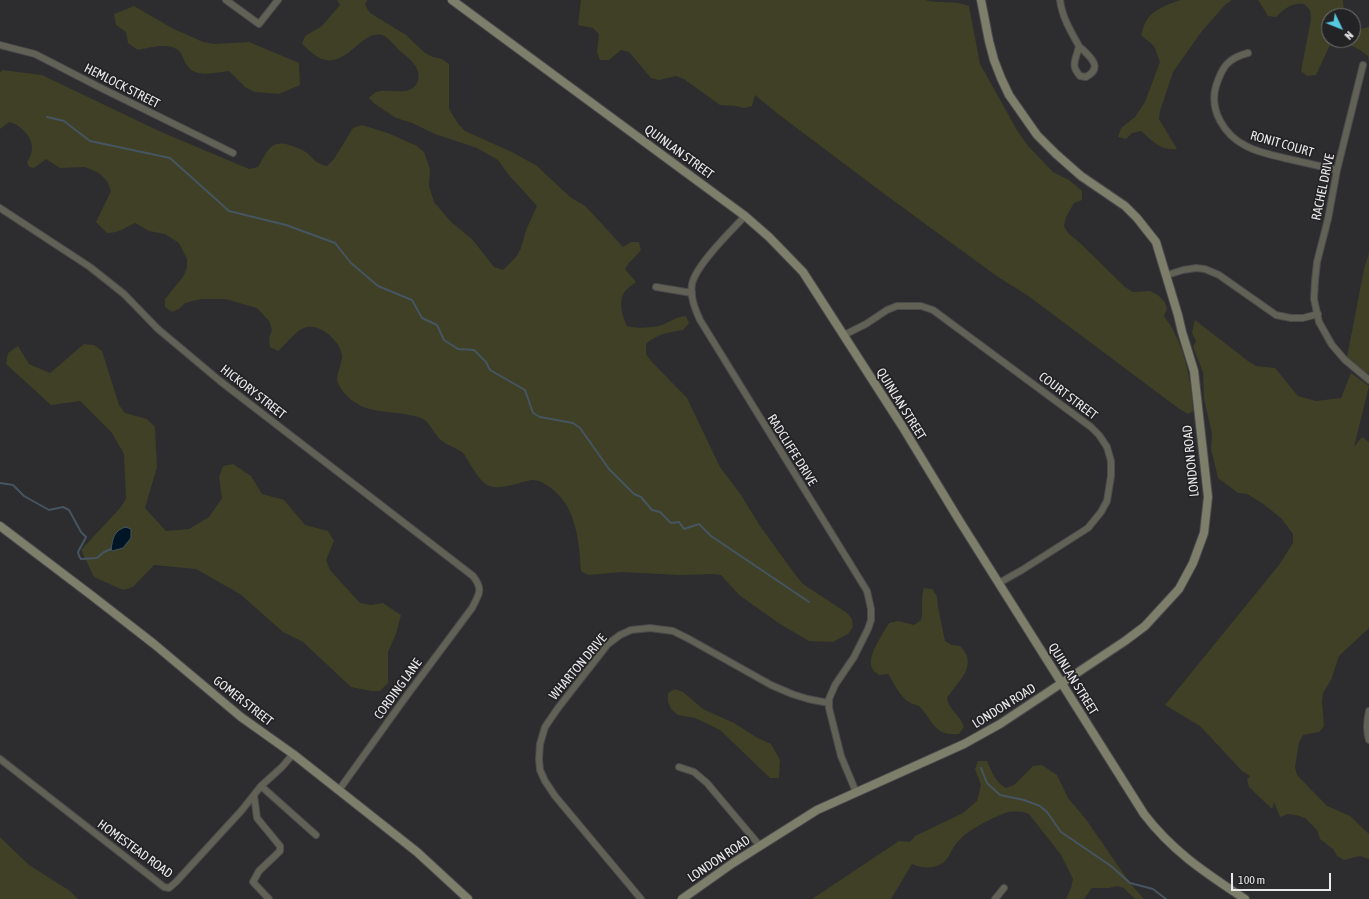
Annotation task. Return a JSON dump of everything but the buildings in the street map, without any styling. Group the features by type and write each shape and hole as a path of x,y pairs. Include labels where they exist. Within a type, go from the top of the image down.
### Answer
{"street":[{"path":"226,0 259,24 278,0"},
{"name":"QUINLAN STREET","path":"452,0 745,216 783,250 804,272 1144,814 1178,852 1245,899"},
{"name":"LONDON ROAD","path":"682,899 733,863 817,810 964,744 1000,724 1125,641 1145,626 1179,589 1193,563 1204,533 1208,497 1194,372 1167,275 1156,242 1137,218 1125,206 1081,176 1037,135 1009,95 994,60 985,26 981,0"},
{"path":"1060,0 1060,6 1068,27 1079,46 1094,61 1094,71 1086,77 1080,76 1075,71 1074,67 1079,46"},
{"name":"HEMLOCK STREET","path":"0,45 35,54 233,153"},
{"name":"RONIT COURT","path":"1248,52 1231,59 1220,74 1214,91 1214,104 1220,123 1227,132 1247,147 1263,153 1337,170"},
{"name":"RACHEL DRIVE","path":"1363,65 1337,170 1328,219 1317,262 1314,281 1314,299 1320,322 1332,345 1344,360 1369,380"},
{"name":"HICKORY STREET","path":"0,208 90,267 124,294 158,329 220,381 473,576 480,587 476,601"},
{"name":"RADCLIFFE DRIVE","path":"745,216 712,252 701,267 692,283 692,293 694,304 700,320 867,591 870,600 871,620 868,629 854,657 835,686 829,699 829,703"},
{"path":"1167,275 1183,270 1196,268 1205,269 1219,275 1276,315 1291,318 1303,318 1318,314"},
{"path":"656,287 692,293"},
{"name":"COURT STREET","path":"844,335 866,324 887,310 897,306 921,306 933,310 1091,427 1099,435 1107,447 1111,460 1111,476 1107,501 1101,512 1088,528 999,583"},
{"name":"GOMER STREET","path":"0,526 154,644 241,717 293,754 417,852 468,899"},
{"name":"CORDING LANE","path":"339,790 476,601"},
{"name":"WHARTON DRIVE","path":"641,899 554,796 545,782 540,770 540,744 545,727 608,644 620,635 640,628 659,628 673,631 771,685 808,699 829,703"},
{"path":"829,703 840,756 856,792"},
{"path":"1369,711 1367,718 1367,736 1369,740"},
{"name":"HOMESTEAD ROAD","path":"0,760 164,887 170,888 261,786 282,767 293,754"},
{"path":"679,767 694,772 707,782 760,846"},
{"path":"261,786 316,835"},
{"path":"254,795 257,818 280,846 280,851 259,871 252,882 268,899"},
{"path":"995,899 1004,888"}],"green space":[{"path":"337,0 367,0 365,5 370,13 406,35 425,53 442,59 449,64 449,109 459,125 465,131 512,152 537,166 570,197 585,206 623,247 631,242 639,242 641,250 625,269 636,282 625,292 621,301 627,326 640,328 654,327 679,317 686,316 689,323 683,330 663,334 654,338 646,344 646,354 687,398 720,467 797,577 803,584 847,613 852,619 853,627 848,634 833,642 809,641 780,624 739,595 721,575 681,575 622,572 588,575 581,571 575,526 566,505 560,496 551,488 540,481 535,480 500,487 488,485 478,476 464,454 441,440 428,423 422,419 412,415 370,409 360,406 347,396 340,387 337,377 341,363 341,350 333,338 321,330 314,327 302,329 278,351 270,347 269,338 272,330 269,321 257,308 225,299 201,299 185,303 179,309 172,312 165,307 165,299 183,277 187,268 187,259 179,243 165,234 149,231 135,223 118,231 107,233 96,222 111,191 107,181 99,173 85,167 60,168 46,159 34,168 29,167 27,162 31,155 32,144 27,134 19,126 9,122 0,129 0,73 2,70 42,75 159,131 249,169 258,167 270,148 277,144 283,144 303,150 318,163 327,166 334,159 353,128 362,125 388,133 417,146 424,152 430,169 429,186 434,202 451,222 472,239 494,267 503,270 516,257 521,248 526,230 537,206 508,174 498,160 477,148 435,134 412,123 396,118 375,104 369,98 375,92 380,91 409,90 418,82 416,66 386,37 382,35 374,35 367,38 346,54 331,60 319,58 302,44 305,36 322,26 340,5"},
{"path":"581,0 925,0 958,3 969,6 980,64 1018,132 1029,147 1053,172 1069,180 1082,191 1082,200 1074,203 1066,217 1064,226 1068,233 1125,287 1133,292 1150,291 1158,295 1165,302 1167,309 1164,316 1173,330 1185,360 1190,381 1193,411 1188,414 1178,408 1027,295 998,277 887,196 755,95 752,106 744,108 720,105 684,79 676,76 659,80 651,78 629,52 621,50 609,60 600,60 597,52 599,34 593,28 578,25"},
{"path":"1181,0 1232,0 1225,5 1202,31 1173,72 1160,111 1159,119 1177,149 1161,147 1141,131 1132,133 1126,139 1118,137 1121,128 1135,117 1145,102 1160,62 1154,46 1141,35 1145,23 1157,10"},
{"path":"1258,0 1343,0 1344,8 1321,8 1321,48 1329,48 1316,75 1307,76 1301,71 1311,19 1310,10 1304,4 1296,4 1292,5 1276,17 1268,16"},
{"path":"134,6 172,28 203,42 214,44 249,42 299,63 300,85 279,94 255,92 245,87 229,71 208,74 195,72 188,67 178,50 168,46 138,50 128,43 126,32 116,25 114,14"},
{"path":"1369,27 1369,61 1368,56 1356,48 1361,48 1361,29"},
{"path":"1369,253 1369,374 1351,362 1347,357 1364,269"},
{"path":"1195,320 1256,366 1275,368 1298,396 1316,401 1341,398 1351,373 1369,386 1354,447 1362,437 1369,442 1369,628 1339,656 1331,680 1323,693 1322,702 1324,726 1319,732 1303,735 1299,742 1295,767 1297,775 1327,806 1350,816 1369,834 1369,859 1360,856 1344,860 1337,856 1333,849 1320,839 1317,830 1305,818 1288,814 1280,817 1274,802 1272,809 1249,787 1247,780 1250,776 1242,771 1200,726 1165,705 1279,565 1293,543 1293,534 1282,519 1262,503 1247,494 1238,493 1218,478 1211,449 1212,434 1204,399 1203,372 1193,347 1196,341 1192,333"},
{"path":"84,344 94,345 102,351 119,405 125,413 147,419 155,427 157,467 145,508 166,531 189,529 209,517 222,498 219,477 223,466 233,464 251,476 262,494 284,500 305,525 328,531 334,541 326,560 330,570 360,603 371,605 383,603 401,615 396,634 388,652 388,683 380,691 371,691 351,687 303,642 283,632 240,594 196,569 154,565 133,587 123,590 94,577 81,550 121,507 126,498 124,454 112,433 80,401 51,405 6,364 8,353 18,346 29,364 50,373"},
{"path":"924,588 932,589 937,596 945,641 952,645 960,646 968,660 965,672 947,698 950,706 964,727 959,734 951,734 940,731 918,705 910,703 903,697 897,690 888,674 879,675 872,668 871,663 874,651 889,623 898,621 914,625 921,620 922,596"},
{"path":"675,689 683,692 703,709 734,723 756,737 771,744 780,760 779,778 770,778 720,730 695,718 678,715 671,709 668,702 668,693"},
{"path":"978,761 987,761 996,780 1006,788 1014,785 1033,766 1042,765 1057,775 1068,798 1085,818 1130,883 1144,899 1135,899 1124,888 1117,886 1109,888 1092,888 1084,899 1066,899 1073,879 1061,855 1029,814 1023,812 1011,812 1005,813 985,822 965,835 954,846 946,860 937,866 928,868 912,864 891,899 812,899 899,841 910,842 915,836 963,813 977,801 981,785 975,769"},
{"path":"0,837 29,865 70,891 78,899 0,899"}],"water":[{"path":"126,527 131,529 131,538 123,548 112,551 112,541 115,535 119,530"}],"waterway":[{"path":"47,117 64,121 90,141 170,158 229,211 286,225 335,243 351,263 378,286 412,300 422,318 437,325 444,340 458,349 474,350 486,362 490,370 525,390 533,413 540,417 573,423 580,428 609,469 634,494 641,497 652,510 660,512 671,523 679,522 684,529 699,524 711,536 809,602"},
{"path":"0,483 13,485 24,496 49,510 63,507 69,510 81,532 86,537 78,552 81,559 97,558 104,552 111,549"},
{"path":"981,768 987,783 1000,795 1024,800 1040,806 1047,812 1061,832 1111,866 1130,883 1153,889 1166,899"}]}
